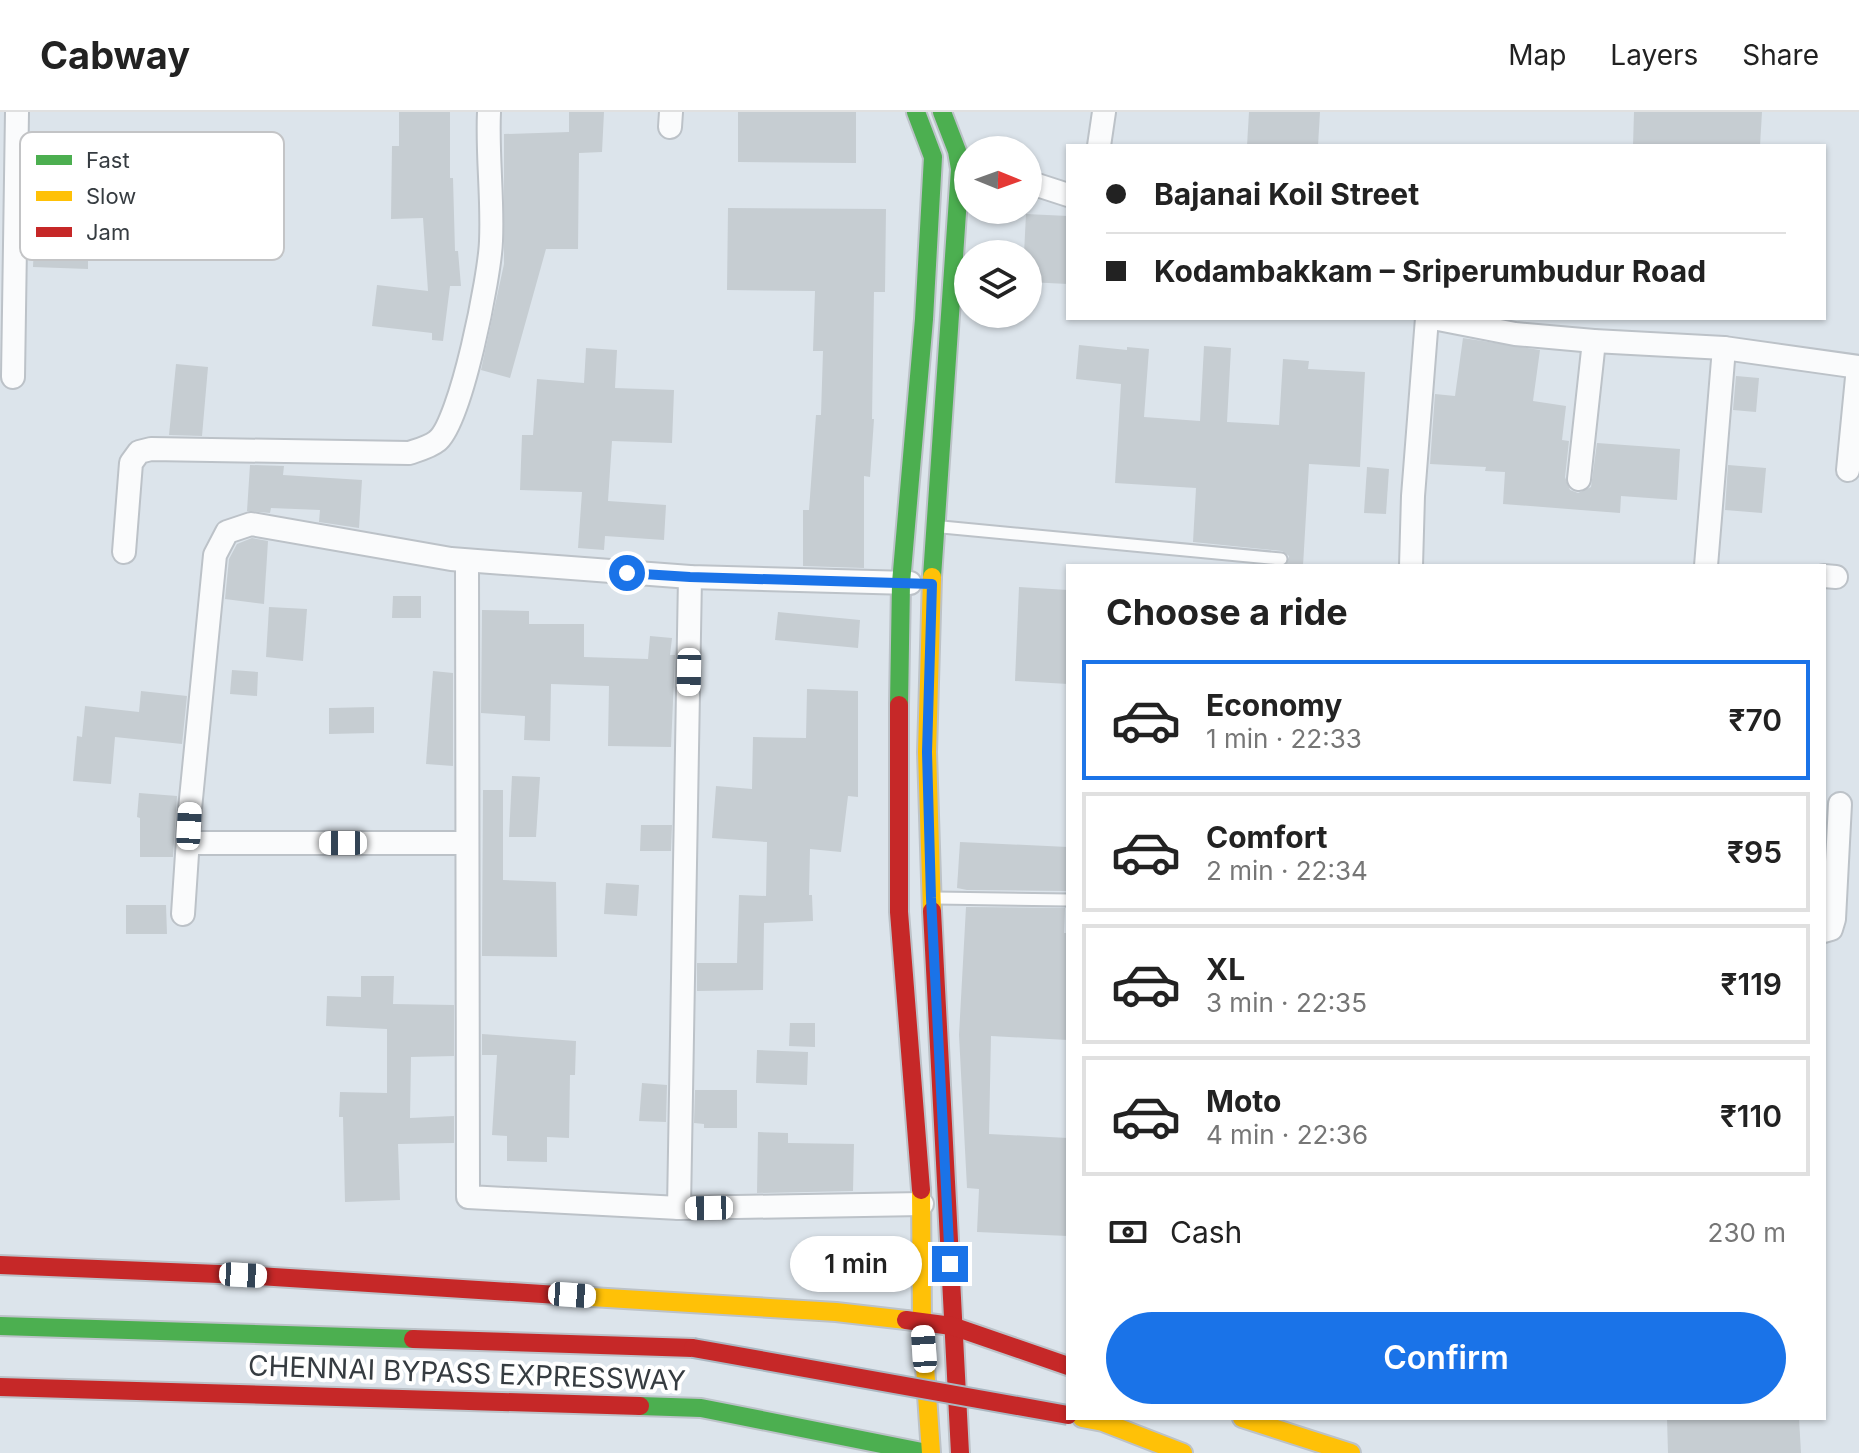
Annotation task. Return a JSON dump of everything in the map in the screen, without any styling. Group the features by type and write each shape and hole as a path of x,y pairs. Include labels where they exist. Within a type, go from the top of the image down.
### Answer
{"main road":[{"path":"916,112 933,157 925,303 901,583 899,912 922,1204 922,1323 929,1453"},
{"path":"942,112 954,143"},
{"path":"960,224 932,584 927,752 931,898 960,1453"},
{"path":"0,1265 259,1276 836,1312 952,1326 1066,1365"},
{"name":"CHENNAI BYPASS EXPRESSWAY","path":"0,1326 693,1348 1066,1415"},
{"name":"CHENNAI BYPASS EXPRESSWAY","path":"0,1387 701,1408 929,1453"},
{"path":"1092,1420 1183,1453"},
{"path":"1248,1420 1351,1453"}],"street":[{"path":"13,377 17,112"},
{"path":"124,552 131,463 139,452 151,449 409,453 436,442 444,434 461,390 483,302 491,242 487,151 489,112"},
{"path":"1099,144 1104,112"},
{"path":"1042,187 1066,194"},
{"path":"1411,564 1413,496 1427,320"},
{"path":"1443,320 1515,334 1724,348 1859,367 1848,470"},
{"path":"1579,479 1594,341"},
{"path":"1706,564 1724,348"},
{"path":"183,914 215,555 227,532 251,524 467,561 690,577 932,584"},
{"path":"467,561 468,1197 679,1208 922,1204"},
{"path":"679,1208 690,577"},
{"path":"1826,930 1831,929 1834,919 1840,804"},
{"path":"188,843 466,843"}],"lane":[{"path":"937,527 1281,559"},
{"path":"931,898 1066,900"}],"building":[{"path":"399,112 450,112 450,178 453,178 455,251 458,251 461,286 450,286 443,341 432,340 432,333 372,326 377,285 428,291 423,218 391,219 392,146 399,146"},
{"path":"569,112 604,112 602,152 579,153 578,249 546,249 510,378 481,370 504,264 504,134 569,132"},
{"path":"738,112 856,112 856,163 738,162"},
{"path":"1249,112 1320,112 1318,144 1247,144"},
{"path":"1634,112 1762,112 1760,144 1633,144"},
{"path":"728,208 886,209 885,292 874,292 874,419 870,477 864,476 864,568 803,566 803,510 809,510 816,415 821,415 823,351 813,351 815,291 727,290"},
{"path":"1042,215 1066,216 1066,284 1042,283 1042,240 1025,240 1026,224 1042,224"},
{"path":"33,260 88,260 88,269 33,267"},
{"path":"1463,338 1540,350 1533,401 1566,406 1562,440 1569,441 1565,477 1570,490 1578,493 1591,487 1597,443 1680,449 1677,500 1621,496 1620,513 1503,504 1505,472 1485,471 1486,467 1430,464 1435,394 1455,396"},
{"path":"1079,345 1149,349 1144,417 1200,421 1204,346 1231,348 1227,422 1279,425 1283,359 1309,361 1308,369 1365,372 1360,467 1309,464 1303,564 1287,564 1289,556 1282,551 1193,542 1196,488 1115,483 1121,384 1076,379"},
{"path":"586,348 617,350 615,388 674,390 672,443 612,441 608,501 666,505 664,540 605,536 604,550 578,548 582,492 520,490 522,435 533,435 537,379 584,383"},
{"path":"176,364 208,367 202,436 169,435"},
{"path":"1736,376 1759,378 1756,412 1733,410"},
{"path":"250,465 284,466 283,475 362,480 359,528 319,522 320,510 271,508 270,513 247,511"},
{"path":"1728,465 1766,468 1762,513 1725,510"},
{"path":"1367,467 1389,469 1386,514 1364,513"},
{"path":"252,538 268,541 264,604 225,599 229,559 237,544"},
{"path":"1019,587 1066,590 1066,684 1015,681"},
{"path":"393,596 421,596 421,618 392,618"},
{"path":"269,607 307,609 303,661 266,657"},
{"path":"482,610 529,611 529,624 584,624 584,657 648,659 650,636 672,638 670,655 675,655 671,747 608,746 609,686 551,684 550,741 524,740 525,716 481,713"},
{"path":"778,612 860,620 858,648 775,640"},
{"path":"232,670 258,672 257,696 230,694"},
{"path":"433,671 453,673 453,766 426,764"},
{"path":"807,689 858,691 858,797 848,796 841,852 810,849 809,895 812,895 813,921 764,923 763,990 697,991 697,963 737,963 739,895 766,896 767,842 712,838 716,786 752,789 753,737 806,738"},
{"path":"141,691 187,696 182,744 115,737 111,784 73,781 77,736 82,737 85,706 139,712"},
{"path":"374,707 374,733 329,734 329,708"},
{"path":"512,776 540,777 536,837 509,837"},
{"path":"483,790 503,790 503,880 556,882 557,957 482,956"},
{"path":"139,793 177,796 173,857 140,857"},
{"path":"641,825 672,825 671,851 640,851"},
{"path":"960,842 1066,847 1066,891 957,888"},
{"path":"606,883 639,885 637,916 604,914"},
{"path":"126,905 166,905 167,934 126,934"},
{"path":"966,907 1065,908 1066,1040 991,1036 989,1134 1066,1138 1066,1236 977,1232 979,1189 967,1188 959,1035"},
{"path":"361,976 394,976 393,1004 454,1005 454,1056 411,1057 410,1118 454,1116 454,1143 398,1144 400,1200 345,1202 340,1092 387,1093 387,1029 326,1026 327,996 361,997"},
{"path":"790,1023 815,1023 815,1047 789,1046"},
{"path":"482,1034 576,1041 575,1075 570,1075 569,1138 547,1137 547,1162 507,1161 507,1136 492,1135 497,1055 482,1055"},
{"path":"757,1050 808,1052 807,1085 756,1083"},
{"path":"642,1083 667,1085 666,1122 639,1121"},
{"path":"695,1090 737,1090 737,1128 704,1128 704,1124 694,1123"},
{"path":"758,1132 788,1133 788,1143 854,1144 853,1191 757,1193"},
{"path":"1667,1420 1799,1420 1801,1453 1668,1453"}],"traffic: fast":[{"path":"899,705 901,583 924,319 933,157 916,112"},
{"path":"932,577 960,169 957,151 942,112"},
{"path":"0,1326 413,1339"},
{"path":"640,1406 701,1408 927,1453"}],"traffic: slow":[{"path":"932,577 927,752 932,911"},
{"path":"921,1190 922,1323 931,1453"},
{"path":"558,1295 836,1312 906,1320"},
{"path":"1092,1420 1183,1453"},
{"path":"1248,1420 1351,1453"}],"traffic: jam":[{"path":"899,705 899,912 921,1190"},
{"path":"932,911 960,1453"},
{"path":"0,1265 243,1275 558,1295"},
{"path":"906,1320 952,1326 1066,1365"},
{"path":"413,1339 693,1348"},
{"path":"693,1348 1066,1415"},
{"path":"0,1387 640,1406"}],"route":[{"path":"627,573 932,584 927,752 931,898 950,1264"}]}
